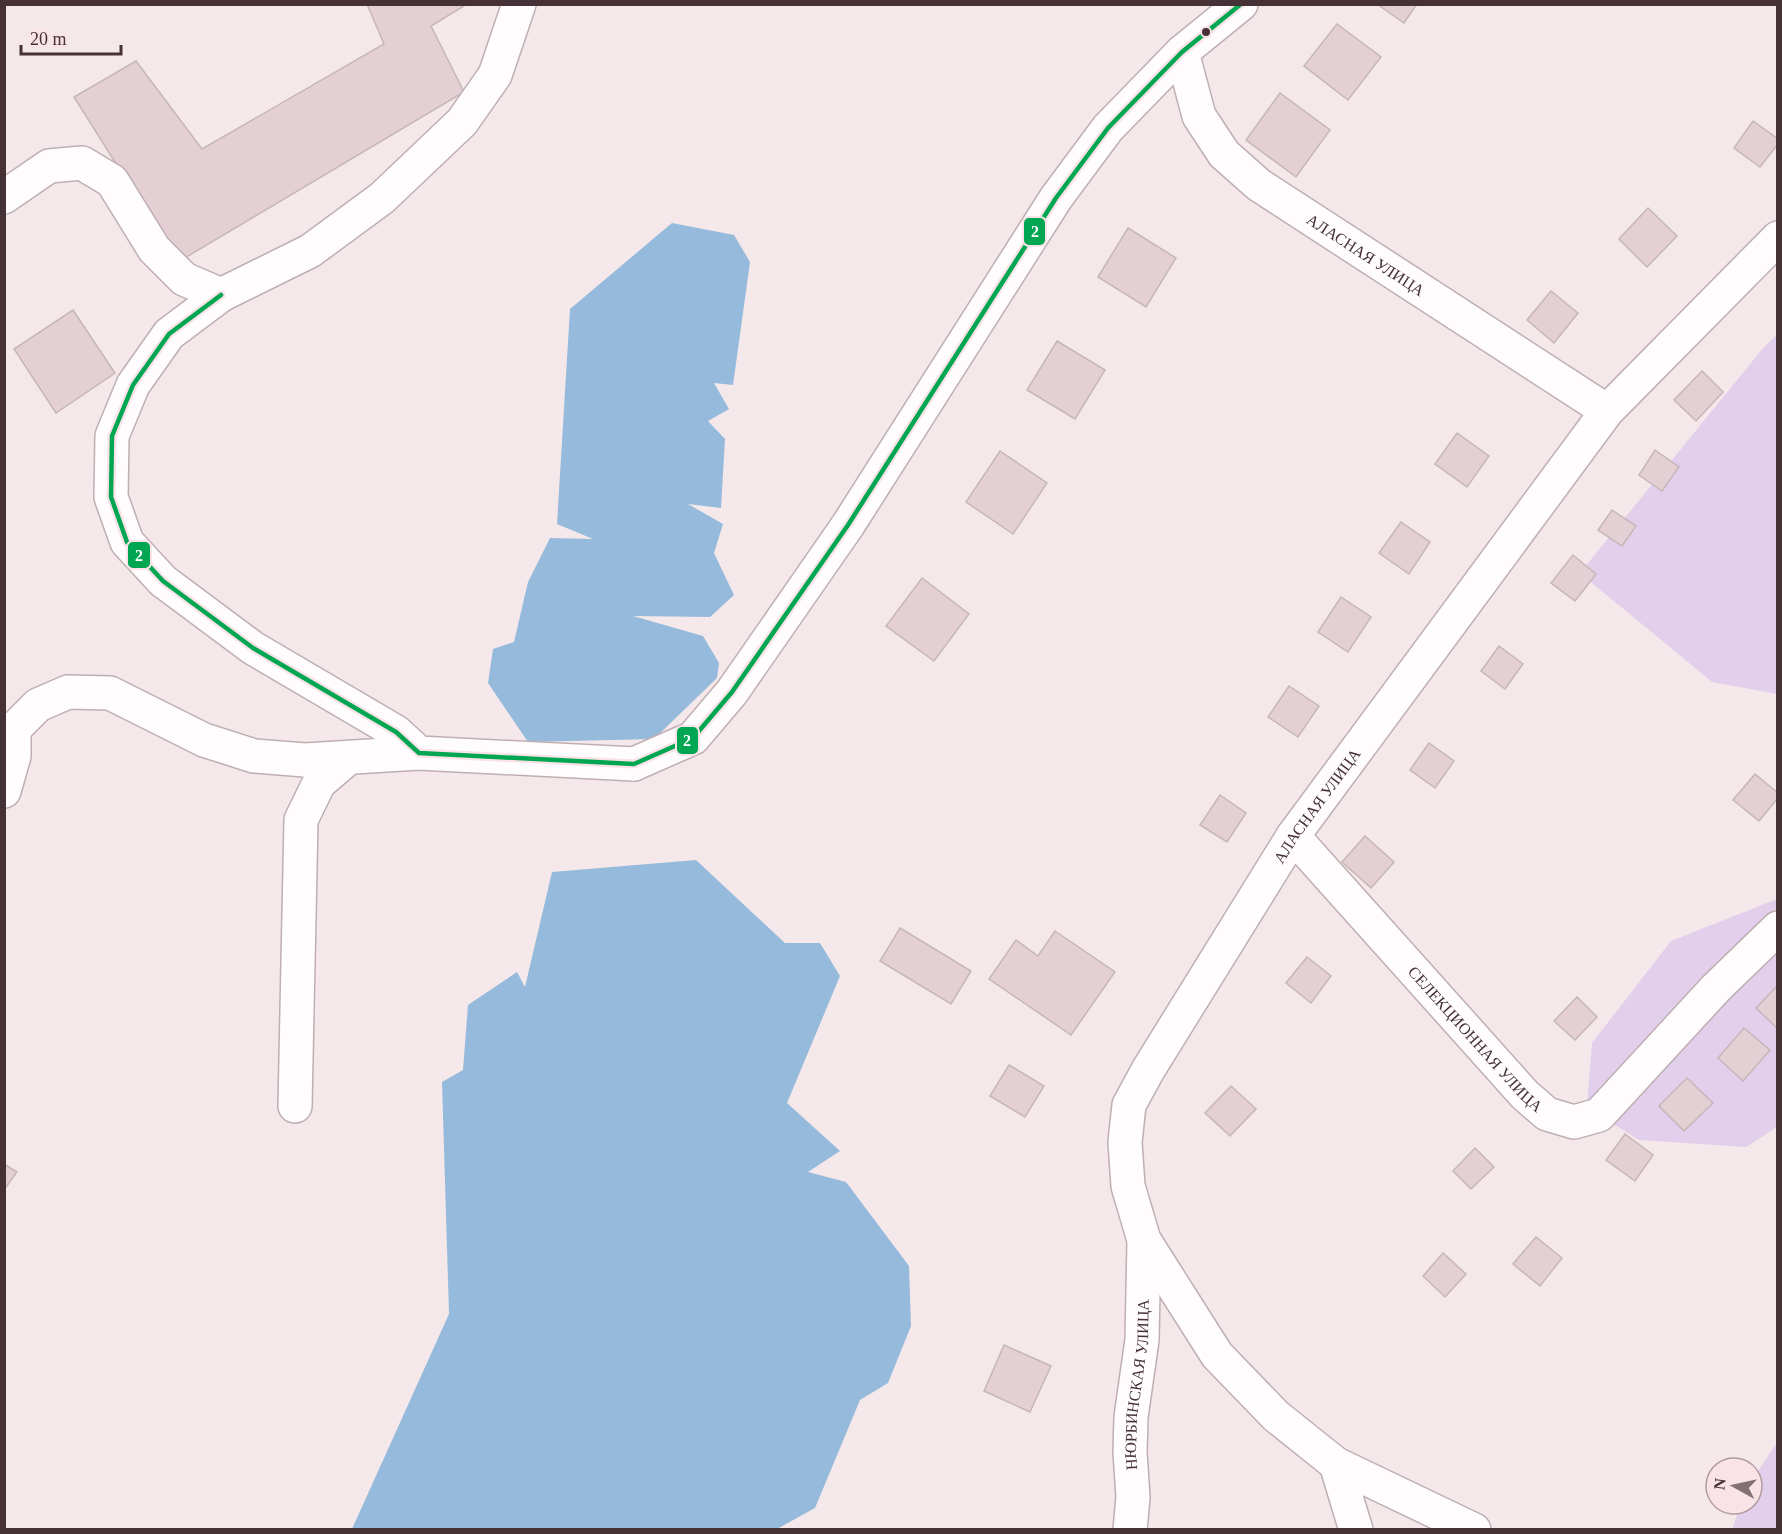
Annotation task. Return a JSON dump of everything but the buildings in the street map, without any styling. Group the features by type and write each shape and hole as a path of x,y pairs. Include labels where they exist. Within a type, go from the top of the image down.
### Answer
{"street":[{"path":"419,753 396,732 253,648 164,581 127,542 111,497 112,436 133,385 169,334 220,295 310,251 382,198 462,122 495,75 519,4"},
{"path":"4,791 14,756 9,731 38,705 68,692 111,693 204,740 254,756 305,760 419,753 634,764 693,738 732,692 848,525 1056,198 1108,128 1182,52 1241,4"},
{"name":"АЛАСНАЯ УЛИЦА","path":"1182,52 1199,116 1224,154 1259,185 1607,411"},
{"path":"4,197 49,166 82,163 112,182 154,249 184,279 220,295"},
{"name":"АЛАСНАЯ УЛИЦА","path":"1144,1240 1128,1186 1125,1142 1129,1105 1148,1070 1293,836 1607,411 1778,238"},
{"path":"296,1106 301,820 319,783 346,759"},
{"name":"СЕЛЕКЦИОННАЯ УЛИЦА","path":"1293,836 1525,1095 1547,1114 1574,1122 1599,1115 1716,988 1778,928"},
{"path":"1144,1240 1217,1354 1276,1416 1336,1464 1474,1530"},
{"name":"НЮРБИНСКАЯ УЛИЦА","path":"1130,1530 1134,1497 1130,1452 1131,1417 1142,1340 1144,1240"},
{"path":"1336,1464 1356,1530"}],"shaded area":[{"path":"1777,335 1777,694 1712,682 1580,573 1764,347"},
{"path":"1777,899 1777,1127 1746,1147 1639,1140 1587,1107 1592,1043 1671,941"},
{"path":"1777,1443 1777,1529 1732,1529 1737,1516 1764,1516 1764,1462"}],"water":[{"path":"672,223 734,235 750,262 733,385 714,383 729,409 708,421 725,439 721,508 688,504 723,524 714,553 734,595 710,617 633,616 703,636 719,663 717,678 654,739 528,742 488,683 493,649 514,642 528,582 550,538 593,539 557,524 570,309"},
{"path":"696,860 785,943 820,943 840,976 787,1103 840,1151 808,1172 846,1182 909,1266 911,1326 888,1383 860,1400 815,1508 777,1529 352,1529 449,1314 442,1082 463,1070 468,1005 517,972 525,987 552,872"}],"transit line":[{"name":"2","path":"221,295 169,334 133,385 112,436 111,497 127,542 163,581 253,648 396,732 419,753 634,764 693,738 732,692 848,525 1056,198 1108,128 1182,52 1241,4"}]}
